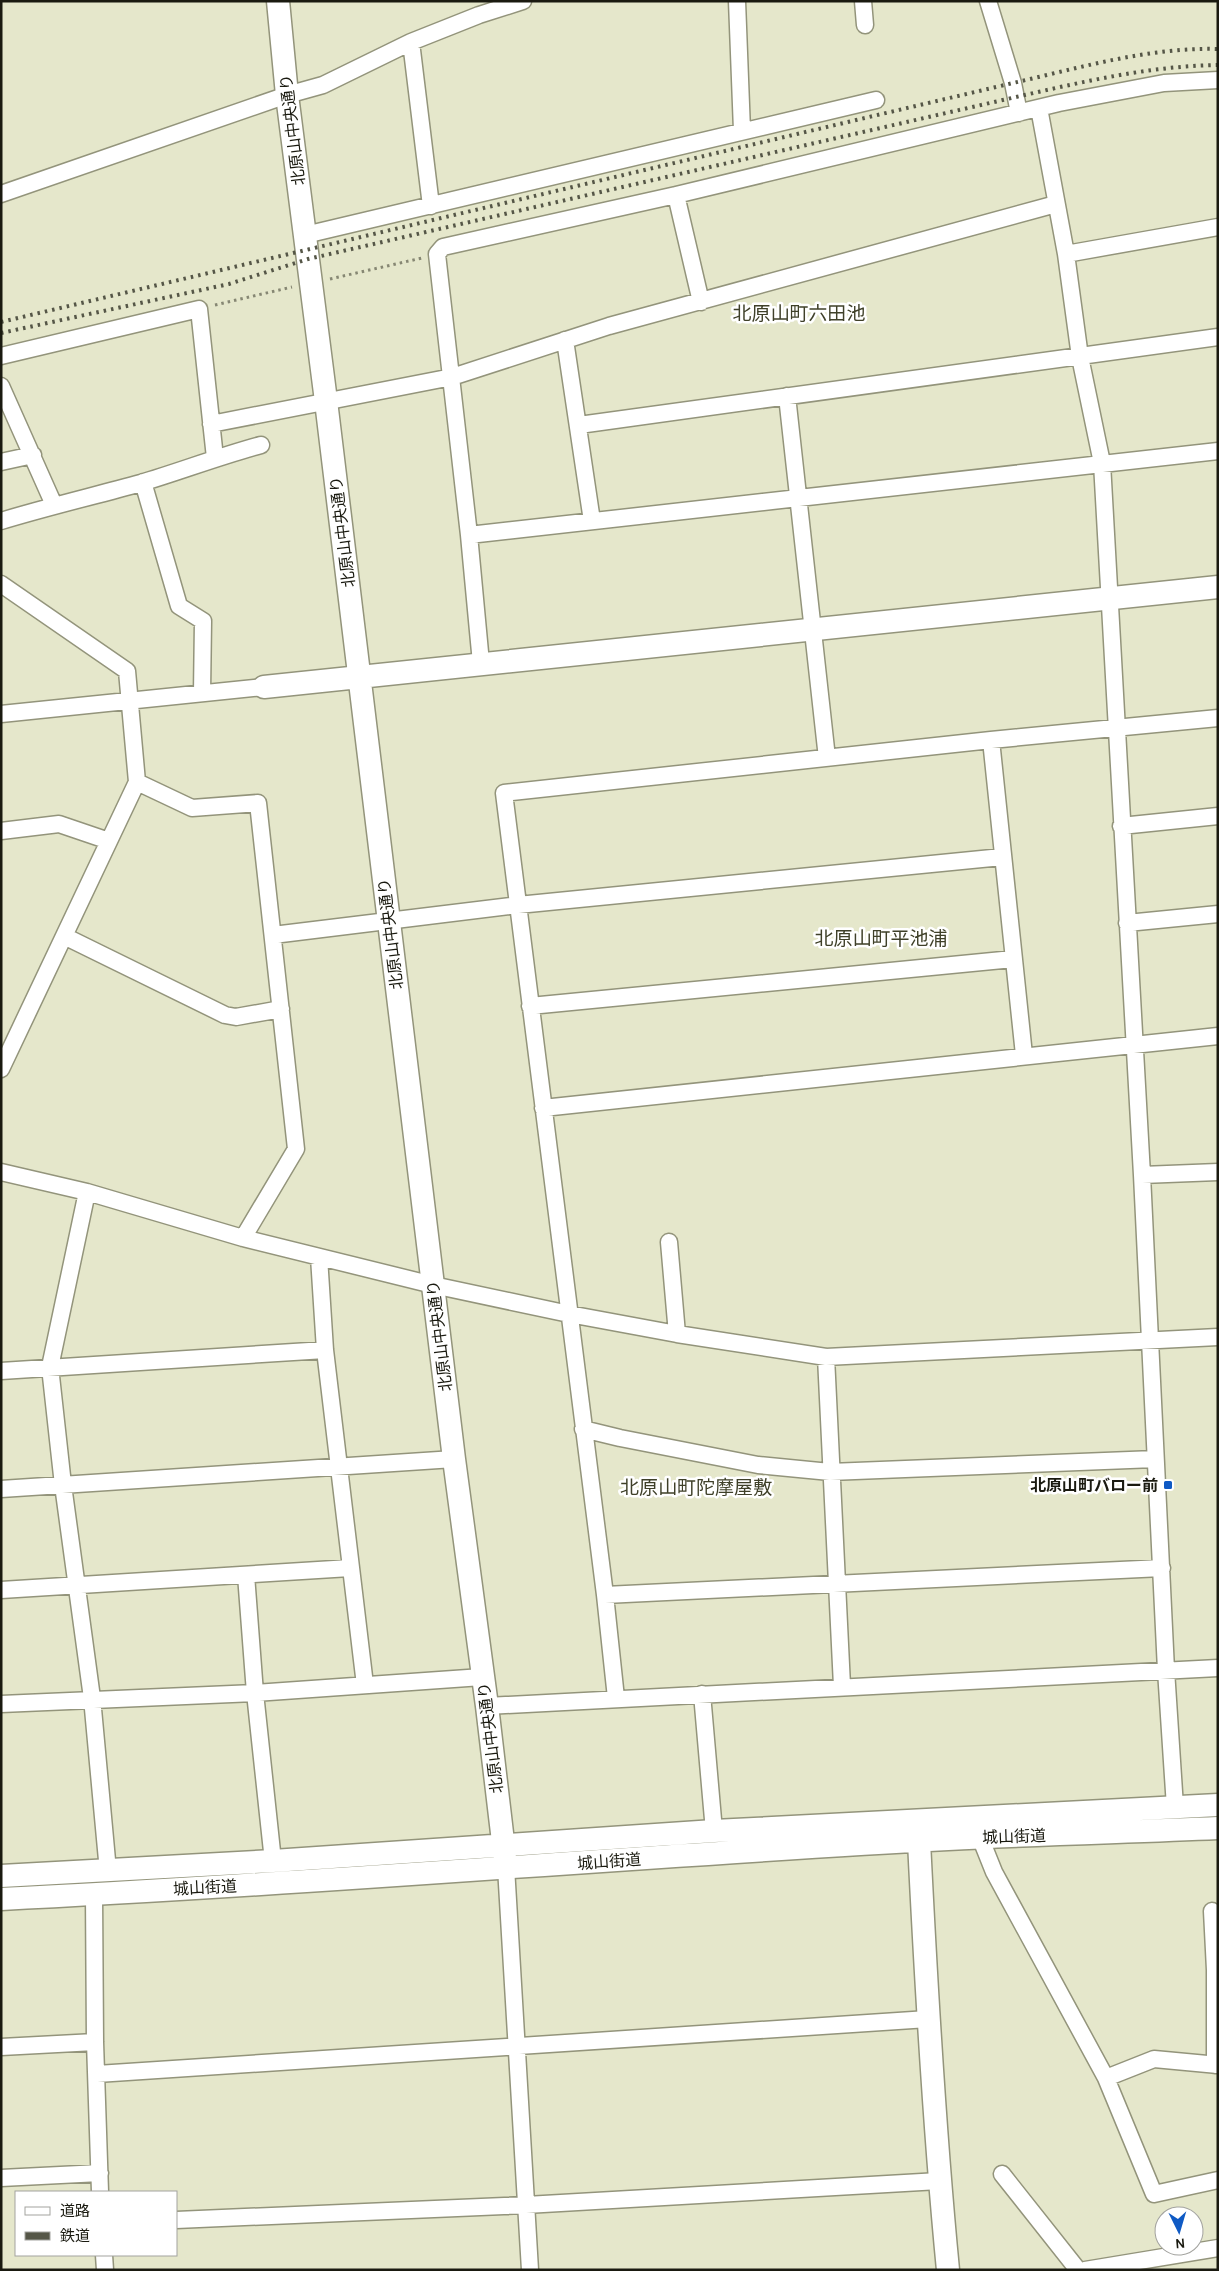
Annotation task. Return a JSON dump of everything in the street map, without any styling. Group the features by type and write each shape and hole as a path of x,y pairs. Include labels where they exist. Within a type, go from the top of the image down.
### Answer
{"street":[{"name":"北原山中央通り","path":"278,1 304,235 506,1867"},
{"path":"1,194 323,84 411,42 479,14 523,1"},
{"path":"737,1 742,132"},
{"path":"863,1 865,26"},
{"path":"988,1 1012,82 1019,113"},
{"path":"411,42 431,206"},
{"path":"481,663 469,535 437,254 443,247 1039,108 1164,83 1218,80"},
{"path":"304,235 876,100"},
{"path":"1039,108 1066,254 1080,357 1102,463 1142,1175 1166,1670 1175,1807"},
{"path":"676,194 701,302"},
{"path":"211,424 452,377 565,340 1056,204"},
{"path":"1066,254 1218,227"},
{"path":"1,356 198,309 215,458"},
{"path":"579,425 1218,337"},
{"path":"565,340 592,521"},
{"path":"1,386 54,505"},
{"path":"787,396 827,758"},
{"path":"1,521 142,482 261,445"},
{"path":"469,535 799,499 1102,463 1218,452"},
{"path":"1,462 33,455"},
{"path":"142,482 179,606 203,621 202,693"},
{"path":"1,584 127,671 137,782 1,1069"},
{"path":"1,714 359,678 481,663 1110,600 1218,587"},
{"path":"616,1698 605,1595 504,794 991,740 1218,718"},
{"path":"991,740 1024,1055"},
{"path":"137,782 192,808 258,803 296,1149 244,1238"},
{"path":"1122,826 1218,816"},
{"path":"1,831 59,824 109,841"},
{"path":"272,935 518,905 1002,857"},
{"path":"1127,923 1218,914"},
{"path":"64,936 224,1016 236,1017 281,1009"},
{"path":"530,1006 1013,959"},
{"path":"543,1108 800,1082 1024,1055 1218,1036"},
{"path":"1,1172 87,1192 244,1238 433,1285 569,1314 677,1334 826,1357 1218,1337"},
{"path":"1142,1175 1218,1172"},
{"path":"87,1192 50,1367 63,1485 92,1698 108,1871"},
{"path":"669,1242 677,1334"},
{"path":"319,1257 325,1350 365,1684"},
{"path":"1,1371 325,1350"},
{"path":"826,1357 830,1472 838,1584 842,1686"},
{"path":"583,1429 758,1465 830,1472 1155,1459"},
{"path":"1,1489 454,1459"},
{"path":"1,1590 350,1568"},
{"path":"605,1595 1162,1568"},
{"path":"246,1575 255,1692 272,1861"},
{"path":"487,1706 842,1686 1218,1668"},
{"path":"1,1704 92,1698 255,1692 482,1677"},
{"path":"702,1694 714,1831"},
{"name":"城山街道","path":"1,1876 272,1861 714,1831 1218,1805"},
{"name":"城山街道","path":"1,1899 362,1879 506,1867 919,1841 1218,1828"},
{"path":"980,1838 994,1872 1106,2078 1154,2194 1218,2180"},
{"path":"919,1841 928,2019 939,2181 948,2270"},
{"path":"506,1867 515,2045 530,2270"},
{"path":"94,1895 95,2042 100,2191"},
{"path":"1106,2078 1154,2059 1216,2065 1217,1970 1212,1911"},
{"path":"96,2074 928,2019"},
{"path":"1,2047 95,2042"},
{"path":"1,2178 100,2173"},
{"path":"1002,2174 1078,2270"},
{"path":"178,2220 526,2205 939,2181"},
{"path":"1085,2270 1218,2248"},
{"path":"104,2256 105,2270"}],"path":[{"path":"327,280 437,254"},
{"path":"198,309 296,286"}],"railway":[{"path":"1,322 1089,65 1166,51 1218,49"},
{"path":"1,333 229,284 308,259 1066,86 1167,68 1218,65"}],"place":[{"name":"北原山町バロー前","path":"1168,1485"}],"district":[{"name":"北原山町六田池","path":"799,313"},
{"name":"北原山町平池浦","path":"881,938"},
{"name":"北原山町陀摩屋敷","path":"696,1487"}]}
